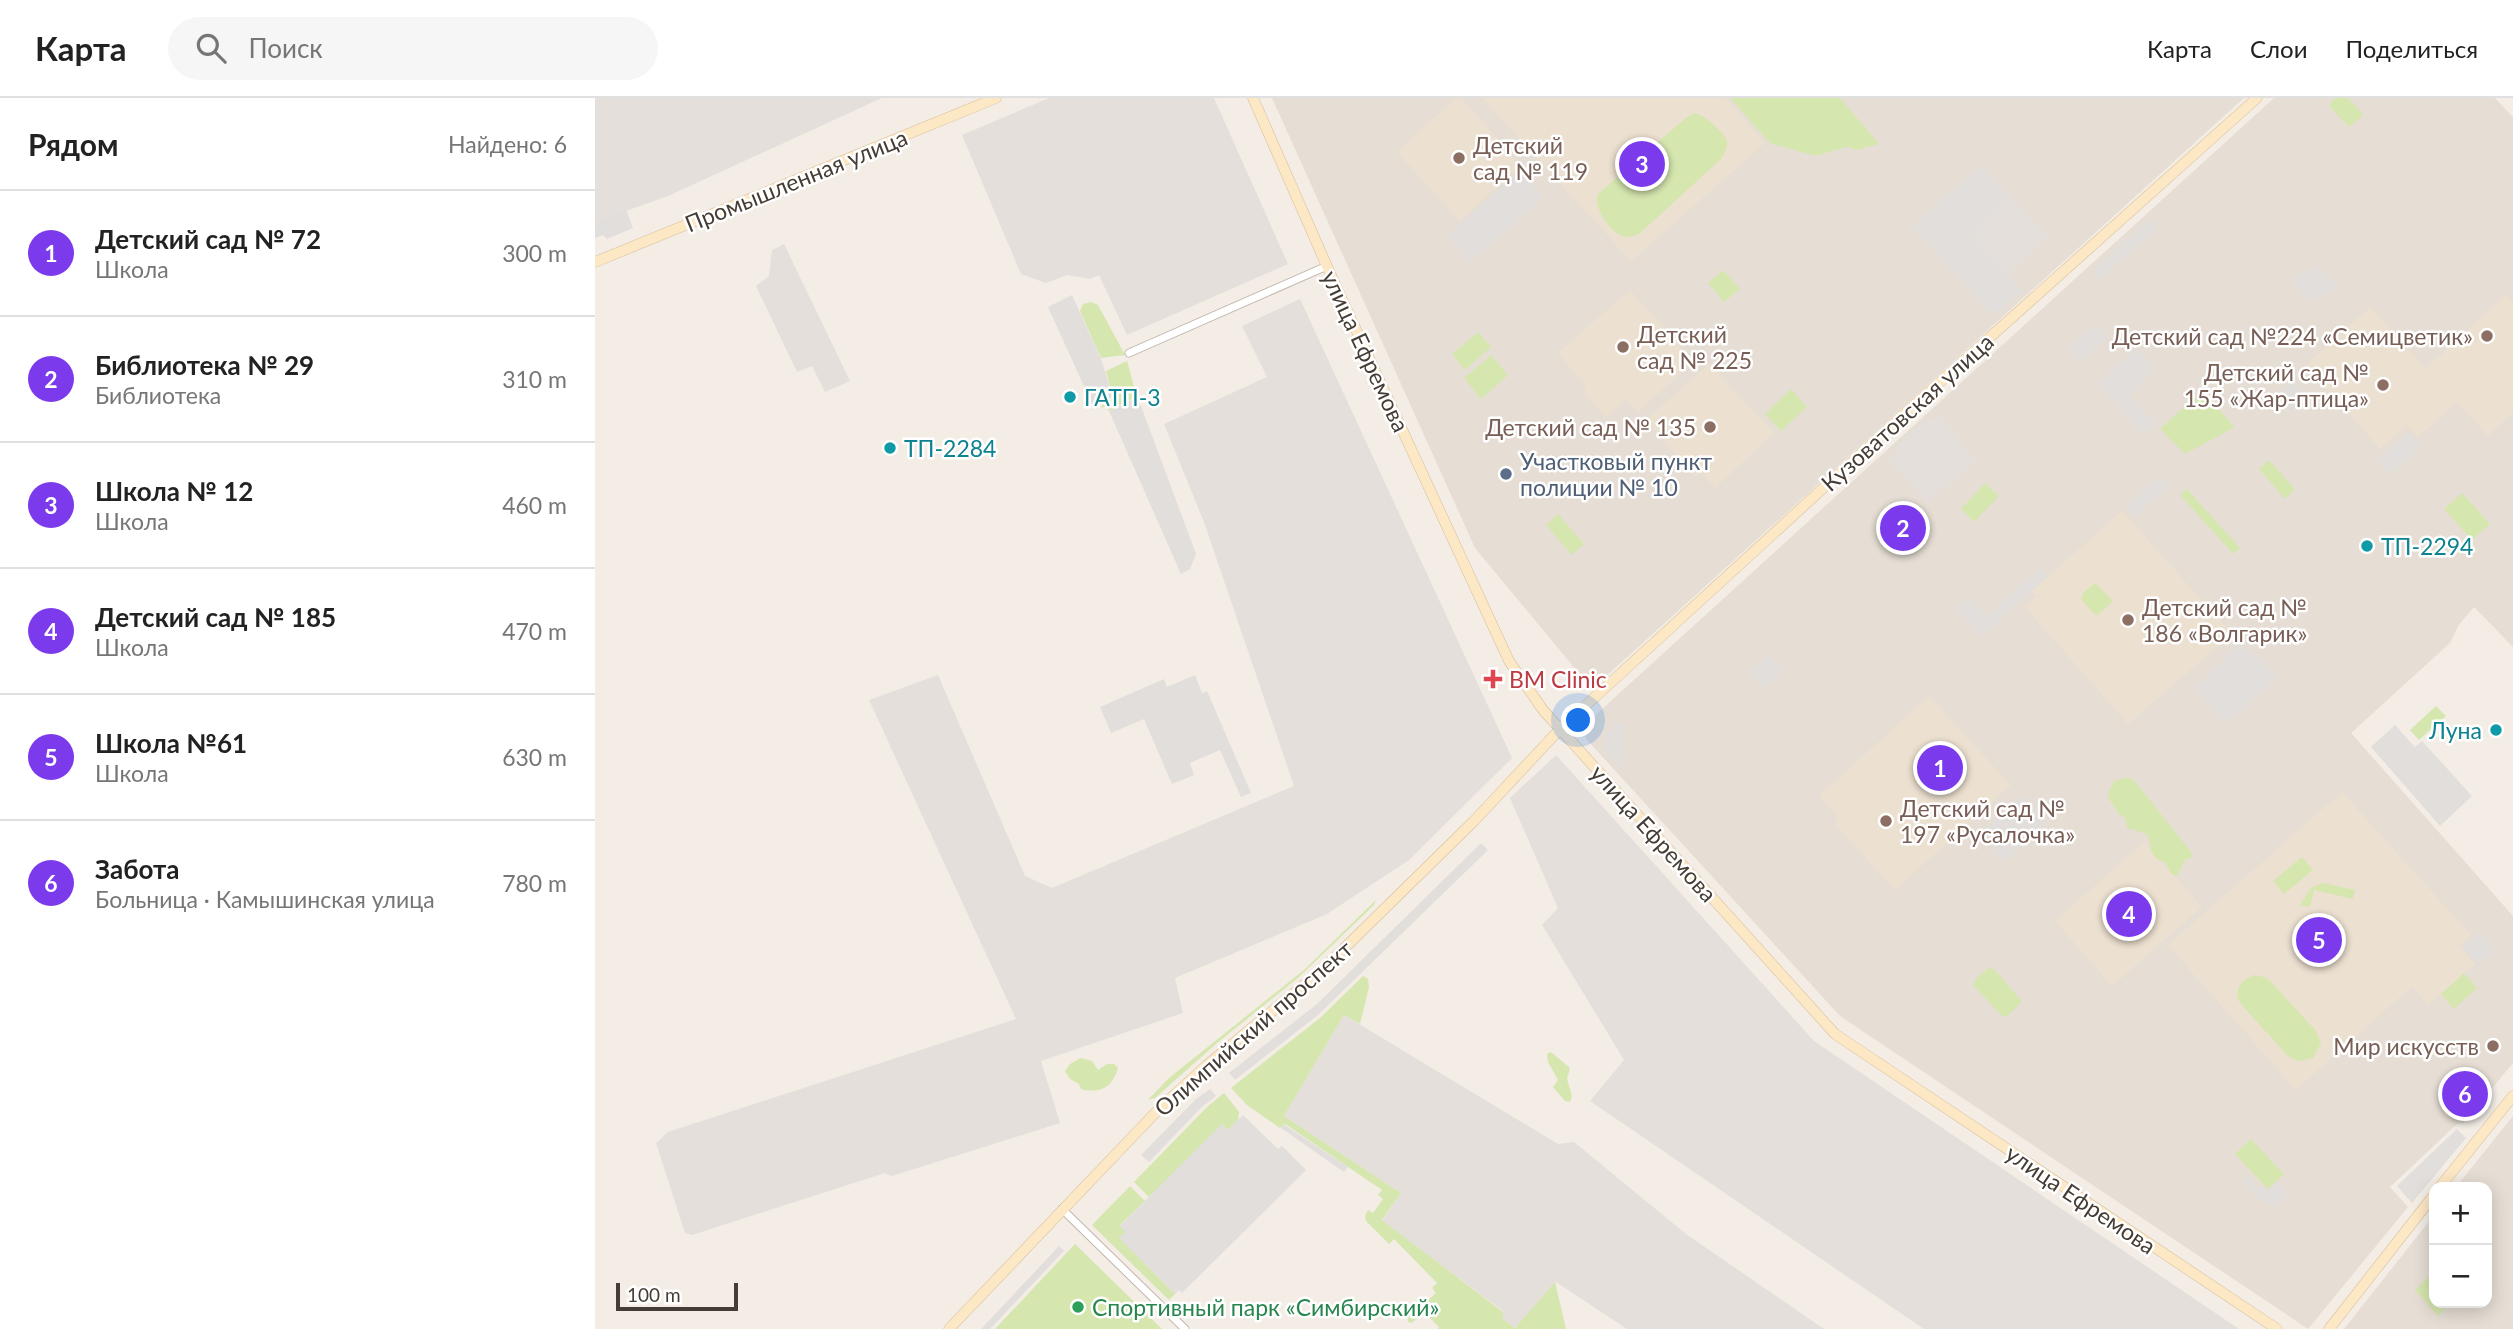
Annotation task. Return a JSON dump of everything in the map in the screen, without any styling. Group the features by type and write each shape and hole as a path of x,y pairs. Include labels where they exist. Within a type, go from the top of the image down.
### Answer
{"street":[{"name":"Промышленная улица","path":"595,262 996,98"},
{"name":"улица Ефремова","path":"1253,98 1327,267 1509,662 1534,698 1835,1034 2277,1329"},
{"name":"Кузоватовская улица","path":"1560,729 1902,416 2257,98"},
{"path":"1129,353 1327,267"},
{"name":"Олимпийский проспект","path":"949,1329 1062,1209 1183,1087 1348,946 1560,729"},
{"path":"2444,1182 2513,1096"},
{"path":"2329,1329 2429,1201"},
{"path":"1062,1209 1185,1329"}],"shaded area":[{"path":"595,98 882,98 668,196 595,222"},
{"path":"1049,98 1214,98 1288,264 1127,335 1099,275 1090,279 1067,275 1046,283 1021,274 962,135"},
{"path":"1272,98 2244,98 1592,689 1475,548"},
{"name":"Детский сад № 119","path":"1456,98 1461,98 1521,165 1460,221 1397,152"},
{"path":"1482,98 1725,98 1765,143 1631,261"},
{"path":"2274,98 2495,98 2513,117 2513,647 2474,607 2458,626 2450,643 2351,733 2513,916 2513,1063 2463,1123 2457,1124 2390,1187 2408,1207 2308,1329 1840,1016 1588,741 1580,729"},
{"path":"1981,165 2008,195 1968,232 2023,291 1994,316 1912,227"},
{"path":"1519,171 1543,197 1470,263 1447,236"},
{"path":"2009,193 2049,236 2007,274 1968,232"},
{"path":"626,210 633,228 607,239 603,235 595,238 595,222"},
{"path":"2150,219 2158,228 2099,280 2092,272"},
{"path":"784,244 850,381 825,392 812,366 797,372 756,286 769,276 772,250"},
{"path":"2318,266 2337,287 2321,299 2317,296 2311,302 2296,287 2294,280 2304,270 2311,272"},
{"name":"Детский сад № 225","path":"1630,290 1694,361 1638,412 1626,399 1606,417 1583,391 1587,387 1558,353"},
{"path":"1072,295 1101,359 1113,397 1093,406 1048,307"},
{"name":"Детский сад № 155 «Жар-птица»","path":"2506,295 2513,303 2513,412 2488,436 2457,402 2418,437 2406,425 2380,449 2306,365 2370,307 2426,368"},
{"path":"1300,299 1512,758 1409,860 1327,914 1175,978 1183,1013 1041,1061 1060,1123 892,1176 885,1173 692,1235 685,1233 656,1143 668,1132 1016,1019 869,700 938,675 1025,876 1052,888 1294,786 1204,522 1164,424 1267,377 1242,326"},
{"path":"2095,324 2107,337 2080,361 2068,348"},
{"path":"2137,348 2155,368 2130,395 2156,424 2144,435 2098,383"},
{"name":"Детский сад № 135","path":"1709,364 1774,433 1716,487 1700,473 1696,477 1646,420"},
{"path":"2294,381 2310,398 2293,413 2277,395"},
{"path":"1134,399 1136,405 1141,406 1196,554 1190,569 1181,574 1109,411"},
{"path":"1939,416 1977,460 1927,503 1889,461 1899,451 1895,446 1928,418 1932,422"},
{"path":"2409,432 2421,446 2390,475 2377,461"},
{"path":"2160,477 2169,487 2135,517 2125,506"},
{"name":"Детский сад № 186 «Волгарик»","path":"2122,511 2232,634 2128,724 2025,607 2037,596 2032,591"},
{"path":"2040,568 2048,576 1981,636 1956,609 1969,597 1987,617"},
{"path":"2240,643 2277,677 2227,724 2194,689"},
{"path":"1768,655 1783,671 1764,688 1750,672"},
{"path":"1195,675 1202,693 1207,691 1251,793 1241,797 1220,750 1190,763 1194,775 1172,784 1144,719 1111,733 1100,707 1164,679 1167,687"},
{"path":"1929,696 2011,785 1895,890 1835,824 1838,818 1819,796"},
{"path":"1620,721 1624,726 1621,770 1604,751 1605,735"},
{"path":"2395,725 2415,747 2422,741 2472,796 2440,826 2371,747"},
{"path":"1556,755 1814,1041 2239,1329 1924,1329 1590,1101 1624,1060 1542,925 1558,908 1510,798"},
{"path":"2342,792 2471,935 2459,946 2475,964 2428,1005 2412,986 2296,1090 2168,945"},
{"path":"2022,795 2047,823 2004,861 1980,835"},
{"path":"2144,842 2202,907 2112,986 2055,921"},
{"path":"1481,843 1488,850 1318,1015 1235,1080 1229,1073 1317,1004"},
{"path":"2480,932 2495,950 2479,965 2463,947"},
{"path":"1344,1015 1558,1144 1574,1142 1686,1234 1824,1329 1627,1329 1556,1282 1515,1328 1503,1319 1503,1311 1382,1221 1401,1193 1284,1116"},
{"path":"1210,1089 1216,1096 1149,1162 1141,1155 1196,1099"},
{"path":"1243,1115 1278,1149 1282,1146 1306,1170 1182,1293 1179,1290 1175,1294 1119,1238 1125,1232 1120,1226 1222,1124 1228,1130"},
{"path":"2513,1116 2513,1329 2344,1329 2429,1221 2429,1308 2492,1308 2492,1182 2460,1182"},
{"path":"1283,1124 1348,1167 1344,1172 1281,1128"},
{"path":"2457,1129 2466,1138 2412,1203 2397,1186"},
{"path":"2246,1176 2258,1189 2262,1186 2267,1190 2277,1182 2288,1194 2274,1207 2253,1194 2241,1180"},
{"path":"1059,1246 1064,1251 990,1329 981,1329"}],"green space":[{"path":"1730,98 1840,98 1879,144 1856,150 1847,147 1815,156 1770,143"},
{"path":"2335,98 2348,98 2362,116 2348,126 2329,106"},
{"path":"1695,113 1708,120 1725,137 1727,146 1721,159 1639,234 1626,237 1617,233 1607,224 1600,211 1598,194"},
{"path":"1723,270 1740,289 1724,302 1708,283"},
{"path":"1091,302 1098,305 1125,355 1101,358 1080,311 1083,304"},
{"path":"1478,332 1491,347 1465,370 1452,354"},
{"path":"1491,355 1508,375 1481,399 1464,378"},
{"path":"1127,361 1136,394 1109,411 1106,406 1102,408 1101,406 1113,398 1106,371"},
{"path":"1791,389 1807,407 1781,431 1765,414"},
{"path":"2202,391 2235,427 2185,454 2160,429"},
{"path":"2269,460 2295,489 2285,499 2259,469"},
{"path":"1985,483 1999,496 1974,522 1961,509"},
{"path":"2187,489 2240,548 2233,554 2180,495"},
{"path":"2462,493 2490,524 2472,540 2444,509"},
{"path":"1558,514 1584,544 1572,555 1546,525"},
{"path":"2095,583 2113,601 2098,615 2081,599 2083,593"},
{"path":"2436,706 2446,716 2419,740 2410,730"},
{"path":"2127,777 2134,780 2191,852 2192,857 2185,860 2177,876 2171,874 2166,863 2153,855 2147,834 2127,828 2125,818 2119,814 2107,796 2114,781"},
{"path":"2302,857 2313,870 2284,894 2273,881"},
{"path":"2323,883 2355,890 2353,899 2314,890 2310,907 2300,905 2311,888"},
{"path":"1376,900 1374,905 1299,977 1217,1043 1155,1098 1148,1100 1169,1078 1304,970"},
{"path":"1988,968 1994,969 2021,1000 2007,1016 2002,1016 1974,986 1975,980"},
{"path":"2464,973 2477,988 2454,1009 2441,994"},
{"path":"2255,975 2267,978 2316,1031 2321,1043 2313,1058 2298,1061 2288,1056 2240,1003 2238,989 2246,979"},
{"path":"1363,976 1368,979 1369,987 1360,1024 1344,1015 1284,1116 1401,1193 1382,1220 1503,1312 1503,1319 1515,1328 1555,1282 1566,1329 1438,1329 1424,1312 1412,1323 1408,1322 1407,1315 1423,1297 1427,1301 1436,1293 1432,1288 1437,1283 1394,1239 1389,1244 1366,1221 1368,1210 1373,1213 1383,1199 1378,1195 1382,1190 1285,1124 1280,1128 1247,1105 1231,1088 1320,1018"},
{"path":"1551,1052 1570,1068 1567,1079 1572,1096 1570,1102 1565,1101 1553,1087 1558,1080 1548,1062 1547,1054"},
{"path":"1081,1058 1092,1061 1098,1070 1107,1064 1114,1064 1118,1068 1116,1075 1100,1090 1081,1089 1065,1071 1070,1064"},
{"path":"1224,1093 1239,1112 1238,1120 1228,1130 1222,1125 1149,1197 1134,1182"},
{"path":"2251,1139 2284,1174 2268,1189 2235,1154"},
{"path":"1130,1186 1145,1201 1120,1225 1126,1232 1120,1238 1175,1294 1169,1300 1092,1225"},
{"name":"Спортивный парк «Симбирский»","path":"1075,1244 1162,1329 995,1329"},
{"path":"2428,1277 2429,1306 2415,1290"},
{"path":"2431,1308 2445,1308 2438,1316"}],"place":[{"name":"Детский сад № 119","path":"1459,158"},
{"name":"Школа № 12","path":"1642,164"},
{"name":"Детский сад №224 «Семицветик»","path":"2487,336"},
{"name":"Детский сад № 225","path":"1623,347"},
{"name":"Детский сад № 155 «Жар-птица»","path":"2383,385"},
{"name":"ГАТП-3","path":"1070,397"},
{"name":"Детский сад № 135","path":"1710,427"},
{"name":"ТП-2284","path":"890,448"},
{"name":"Участковый пункт полиции № 10","path":"1506,474"},
{"name":"Библиотека № 29","path":"1903,528"},
{"name":"ТП-2294","path":"2367,546"},
{"name":"Детский сад № 186 «Волгарик»","path":"2128,620"},
{"name":"BM Clinic","path":"1493,679"},
{"name":"Луна","path":"2496,730"},
{"name":"Детский сад № 72","path":"1940,768"},
{"name":"Детский сад № 197 «Русалочка»","path":"1886,821"},
{"name":"Детский сад № 185","path":"2129,914"},
{"name":"Школа №61","path":"2319,940"},
{"name":"Мир искусств","path":"2493,1046"},
{"name":"Забота","path":"2465,1094"},
{"name":"Спортивный парк «Симбирский»","path":"1078,1307"}]}
